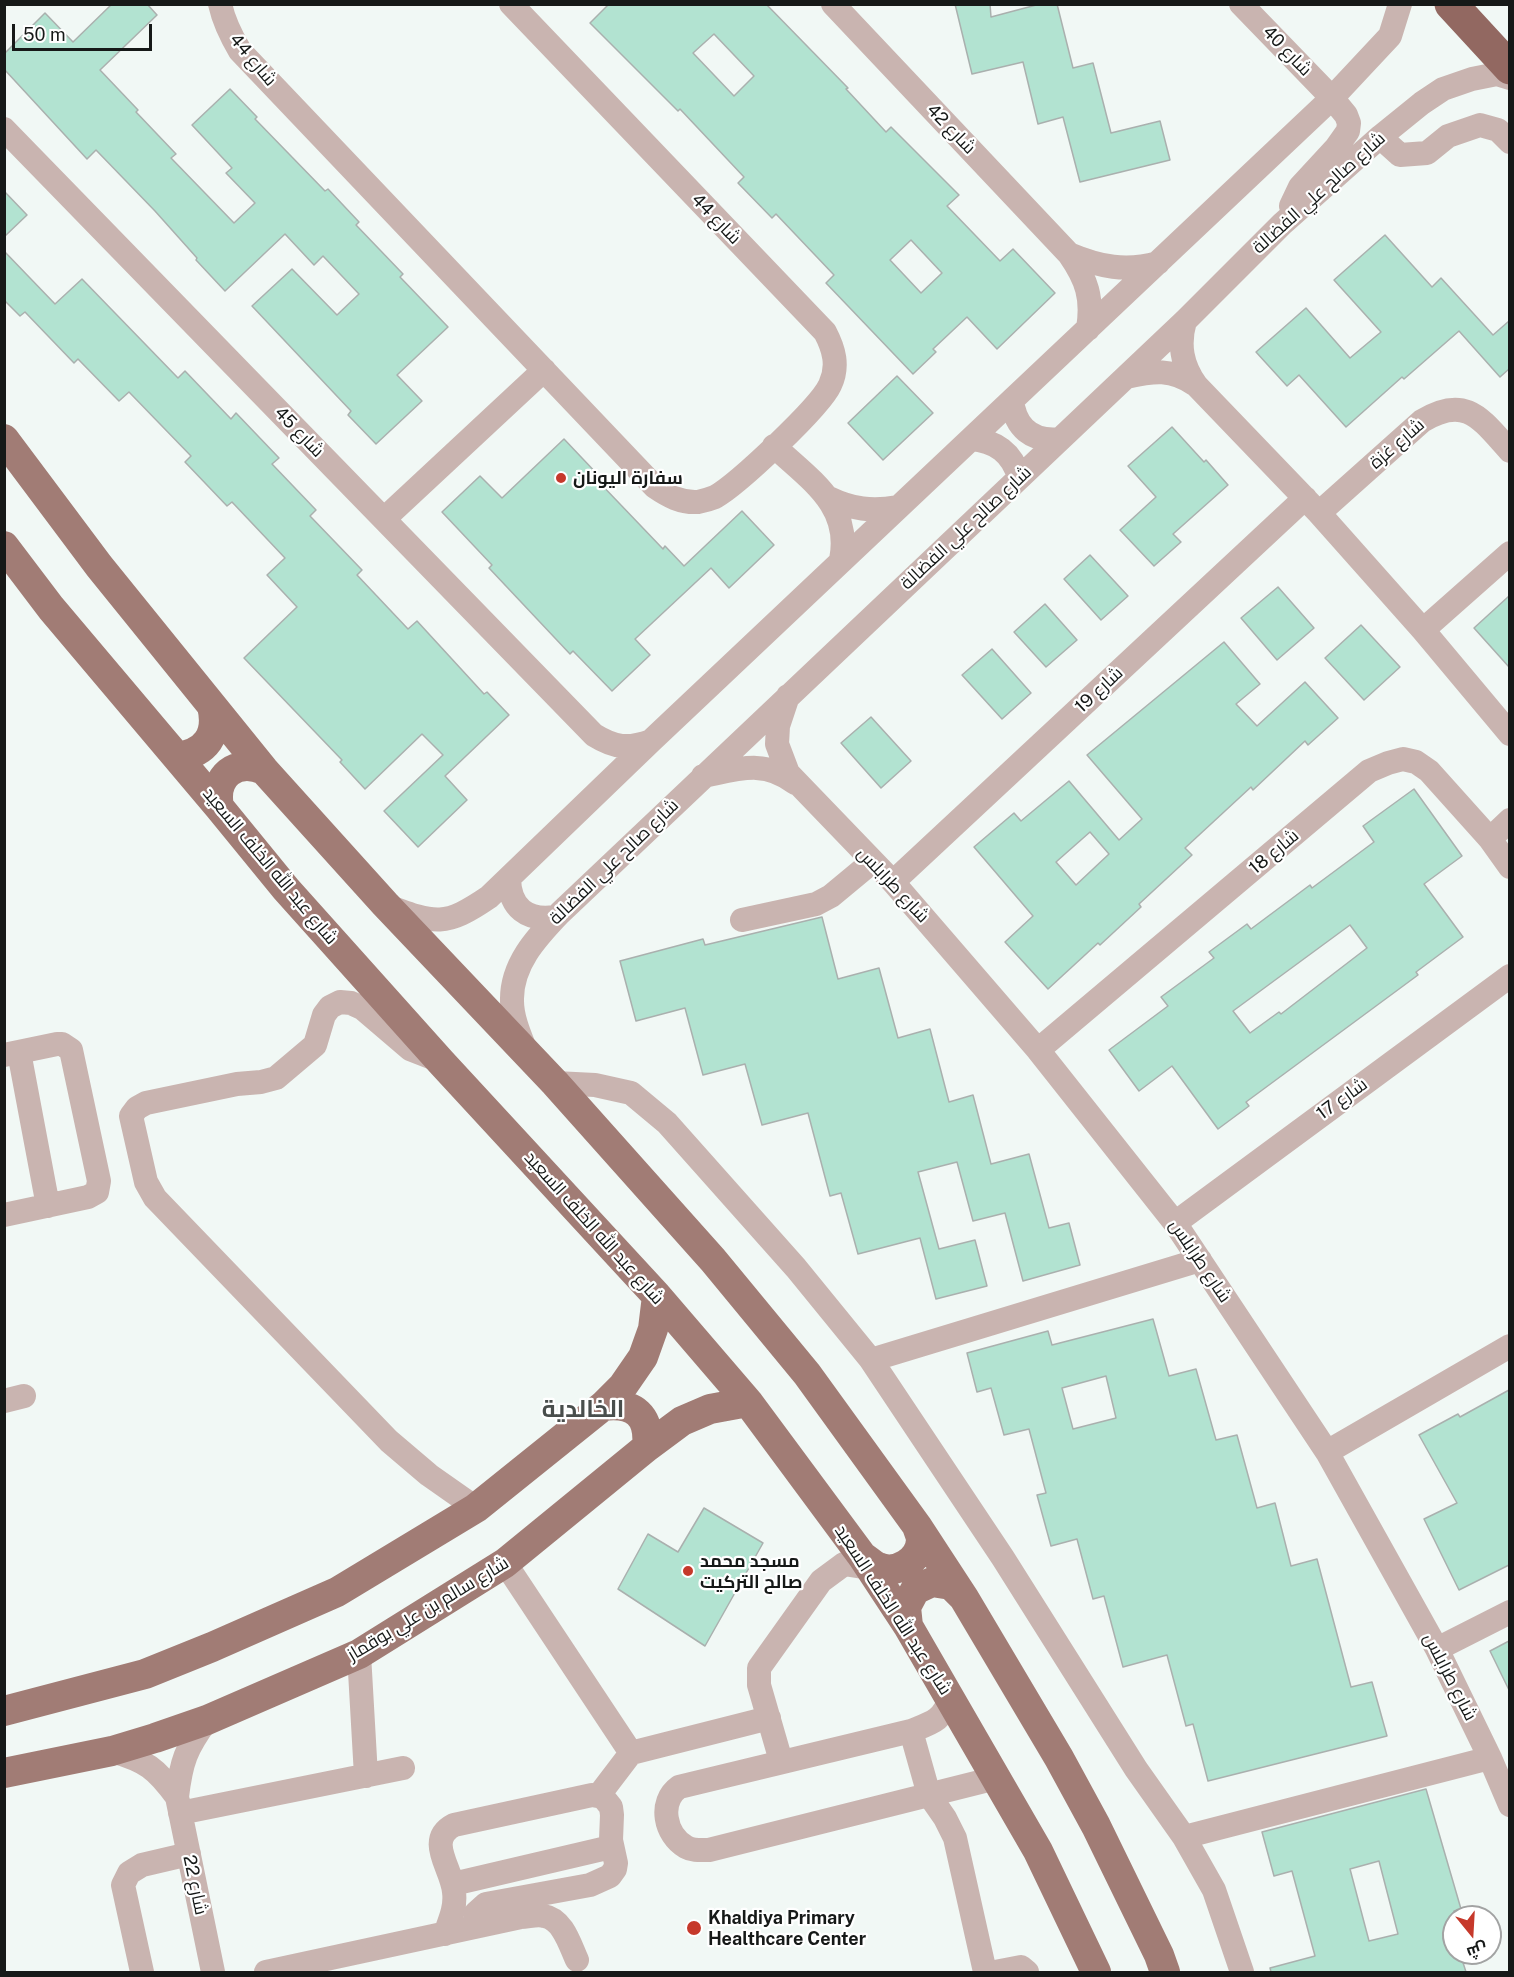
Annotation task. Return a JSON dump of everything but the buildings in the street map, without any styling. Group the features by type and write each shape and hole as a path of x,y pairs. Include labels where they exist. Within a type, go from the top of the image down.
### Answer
{"highway":[{"path":"1451,4 1509,68"}],"main road":[{"path":"4,439 99,566 264,770 385,904 555,1083 713,1260 807,1374 917,1526 964,1598 1065,1767 1159,1955 1165,1972"},
{"name":"شارع عبد الله الخلف السعيد","path":"4,546 51,608 286,889 441,1062 657,1296 748,1402 866,1562 908,1626 1038,1851 1096,1972"},
{"path":"177,757 200,750 208,741 215,718 212,706"},
{"path":"219,807 218,788 229,772 246,765 264,770"},
{"path":"8,1715 145,1674 254,1629 337,1592 476,1508 603,1406 623,1386 643,1357 653,1329 657,1296"},
{"name":"شارع سالم بن علي بوقماز","path":"4,1773 112,1751 207,1720 359,1654 505,1563 682,1421 710,1409 748,1402"},
{"path":"603,1406 618,1404 632,1409 643,1419 648,1432 647,1447"},
{"path":"866,1562 879,1568 894,1569 907,1564 917,1554 921,1540 917,1526"},
{"path":"908,1626 906,1607 915,1590 932,1582 951,1585 964,1598"},
{"path":"4,1746 11,1757 23,1764 36,1766"}],"street":[{"name":"شارع 44","path":"220,4 223,19 240,51 656,487 669,497 683,501 699,502 714,497 774,446 823,397 831,384 835,370 832,346 825,332 511,4"},
{"name":"شارع 42","path":"833,4 1069,254 1084,278 1089,294 1091,310 1088,329"},
{"name":"شارع 40","path":"1242,4 1332,98 1346,115 1349,123 1348,131 1336,148 1300,187 1282,224"},
{"path":"385,904 430,920 451,919 482,902 509,879 841,560 1332,98 1390,36 1400,4"},
{"name":"شارع صالح علي الفضالة","path":"526,1054 512,1003 513,982 522,959 555,917 1185,321 1282,224 1380,137 1443,89 1472,79 1497,74 1509,78"},
{"path":"1380,137 1400,156 1427,153 1448,136 1480,125 1498,130 1509,142"},
{"name":"شارع 45","path":"4,129 594,735 607,743 624,747 651,741"},
{"name":"شارع 42","path":"1069,254 1122,268 1140,268 1158,263"},
{"path":"1185,321 1181,343 1182,358 1187,373 1196,386 1312,506 1424,630 1509,734"},
{"path":"384,519 544,370"},
{"path":"1126,377 1166,372 1183,377 1196,386"},
{"path":"1012,400 1013,412 1018,423 1026,432 1036,438 1060,439"},
{"name":"شارع غزة","path":"1312,506 1422,421 1446,410 1462,409 1472,413 1509,451"},
{"path":"971,439 982,440 1002,449 1016,467 1019,477"},
{"path":"774,446 829,498 842,523 841,560"},
{"path":"829,498 858,509 874,511 898,507"},
{"name":"شارع 19","path":"893,882 1312,506"},
{"path":"1424,630 1509,553"},
{"name":"شارع طرابلس","path":"789,694 778,726 777,744 788,773 795,783 893,882 1038,1050 1175,1223 1327,1452 1437,1649 1490,1758 1509,1805"},
{"name":"شارع 45","path":"594,735 600,748 603,765 597,792"},
{"name":"شارع 18","path":"1038,1050 1369,771 1403,759 1416,762 1429,771 1490,839"},
{"name":"شارع طرابلس","path":"703,776 746,767 767,768 784,775 795,783"},
{"path":"1509,820 1490,839 1509,867"},
{"path":"742,920 816,904 831,896 872,862"},
{"path":"509,879 512,896 522,911 532,917 544,919 555,917"},
{"name":"شارع 17","path":"1175,1223 1509,976"},
{"path":"441,1062 410,1049 362,1008 351,1003 340,1002 330,1007 324,1015 315,1045 276,1078 261,1082 237,1083 146,1102 131,1116 146,1182 155,1198 390,1441 429,1475 476,1508"},
{"path":"4,1215 48,1206 93,1195 97,1192 99,1181 71,1050 62,1044 12,1053 48,1206"},
{"path":"555,1083 595,1085 631,1093 667,1123 796,1268 871,1360 1003,1558 1136,1769 1184,1837 1214,1890 1242,1972"},
{"path":"871,1360 1200,1260"},
{"path":"1327,1452 1509,1346"},
{"path":"781,1761 759,1685 760,1665 830,1573 844,1564 866,1562"},
{"path":"505,1563 631,1753"},
{"path":"1437,1649 1509,1612"},
{"path":"359,1654 366,1776"},
{"path":"951,1698 944,1713 935,1722 911,1731 693,1782 674,1790 669,1797 666,1814 669,1827 676,1840 688,1848 709,1850 996,1778"},
{"path":"599,1795 631,1753 769,1718"},
{"name":"شارع 22","path":"207,1720 190,1743 180,1768 178,1805 213,1972"},
{"path":"911,1731 929,1795 955,1838 985,1972"},
{"name":"شارع 22","path":"112,1751 138,1758 161,1774 178,1805"},
{"path":"1184,1837 1490,1758"},
{"path":"178,1805 404,1768"},
{"path":"445,1934 453,1912 453,1884 440,1843 441,1834 445,1830 454,1825 592,1795 603,1797 611,1807 611,1847 616,1863 610,1876 590,1885 486,1904 476,1913 476,1927"},
{"path":"453,1884 611,1847"},
{"path":"142,1972 123,1885 129,1873 142,1865 189,1854"},
{"path":"266,1972 520,1917 543,1915 551,1918 563,1929 577,1960"},
{"path":"995,1972 1021,1967 1027,1972"}],"place":[{"name":"سفارة اليونان","path":"561,478"},
{"name":"مسجد محمد صالح التركيت","path":"688,1571"},
{"name":"Khaldiya Primary Healthcare Center","path":"694,1928"}],"district":[{"name":"الخالدية","path":"583,1410"}]}
